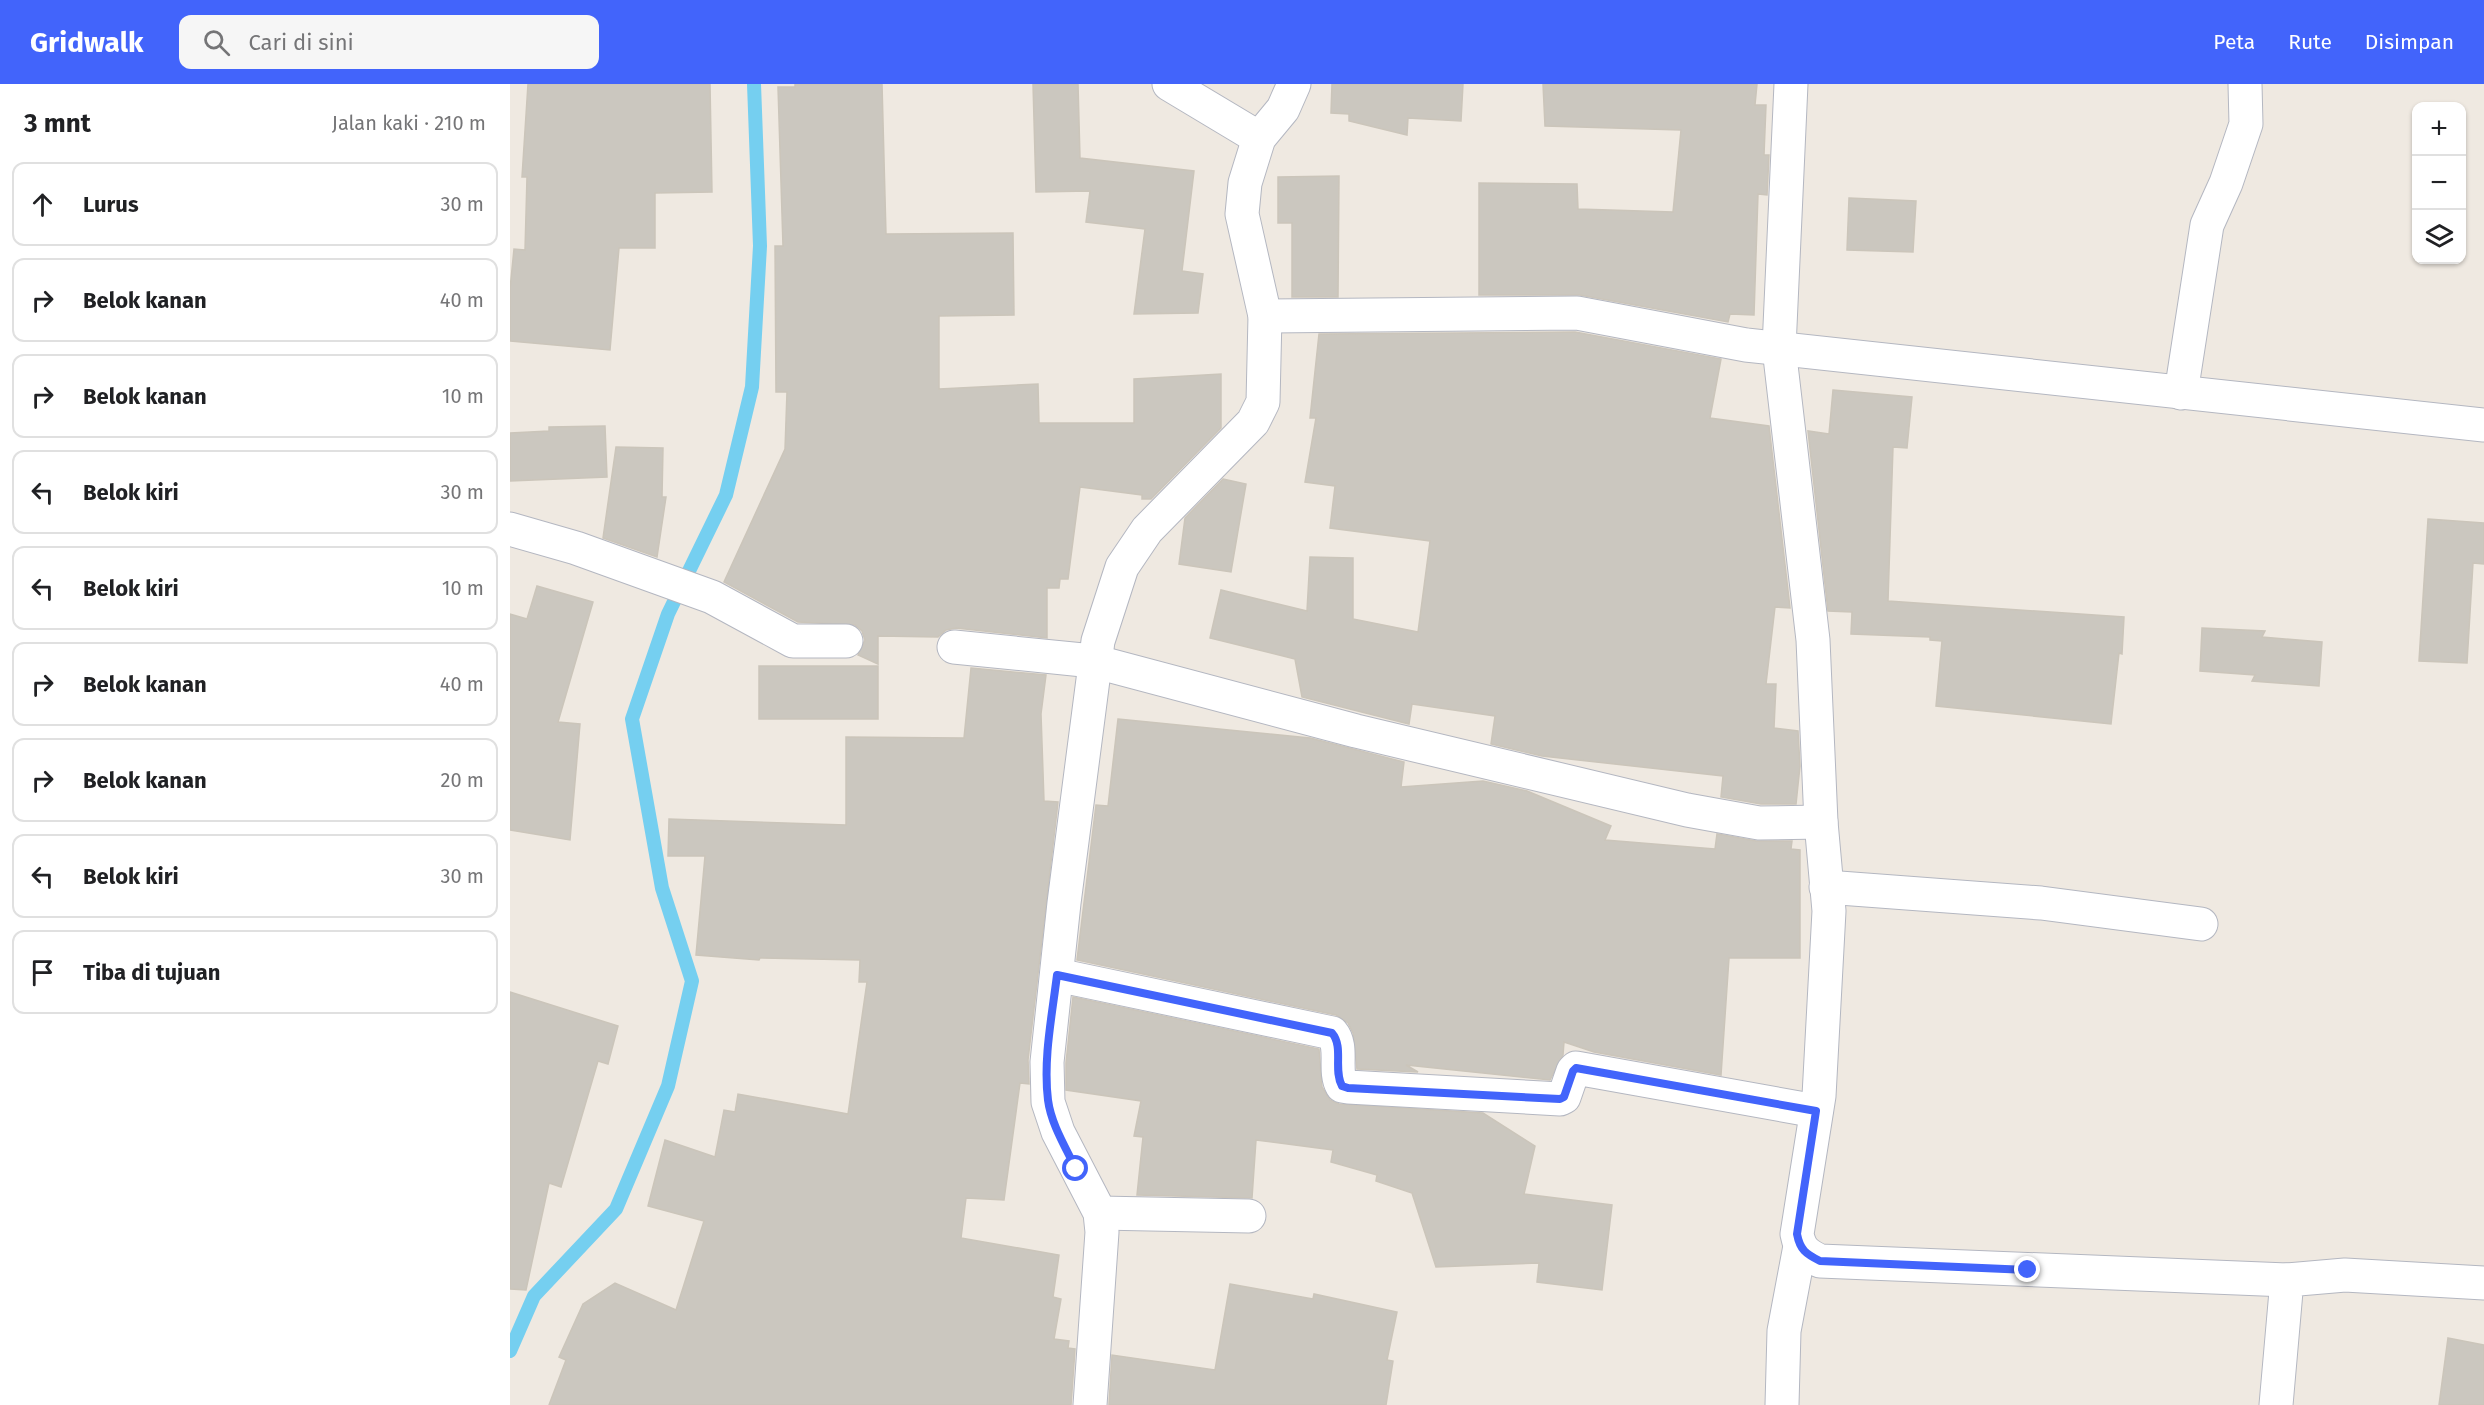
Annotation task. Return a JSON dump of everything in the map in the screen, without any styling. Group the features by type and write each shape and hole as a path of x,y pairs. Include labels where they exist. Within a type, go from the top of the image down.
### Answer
{"street":[{"path":"1169,84 1258,138"},
{"path":"1090,1405 1102,1232 1100,1212 1062,1141 1048,1102 1047,1062 1093,661 1122,567 1147,530 1253,423 1263,402 1265,316 1242,214 1245,183 1258,138 1283,109 1294,84"},
{"path":"1782,1405 1784,1331 1800,1246 1797,1234 1816,1111 1829,910 1821,822 1813,640 1779,348 1791,84"},
{"path":"2181,393 2207,225 2226,183 2246,124 2245,84"},
{"path":"1265,316 1577,313 1746,345 2484,425"},
{"path":"510,529 576,548 712,597 793,641 846,641"},
{"path":"954,647 1093,661 1356,730 1687,810 1759,823 1821,822"},
{"path":"1826,887 2041,903 2201,924"},
{"path":"1057,975 1332,1033 1337,1040 1339,1080 1342,1086 1348,1088 1560,1099 1564,1097 1576,1068 1816,1111"},
{"path":"1100,1212 1249,1216"},
{"path":"1800,1246 1807,1254 1820,1261 2287,1280 2345,1275 2484,1283"},
{"path":"2276,1405 2287,1280"}],"building":[{"path":"528,84 710,84 712,192 655,193 655,248 619,248 610,350 510,341 510,289 514,249 525,250 527,177 522,177"},
{"path":"795,84 882,84 886,234 1013,233 1014,315 939,316 939,389 1038,384 1039,423 1134,423 1134,379 1221,374 1221,428 1151,499 1142,499 1142,495 1080,487 1068,579 1060,579 1059,588 1047,588 1047,638 956,628 946,630 938,637 878,636 878,664 858,655 865,640 862,631 855,625 798,622 724,582 785,449 787,392 776,392 775,246 783,246 778,87 795,87"},
{"path":"1033,84 1078,84 1080,158 1194,171 1182,271 1203,274 1198,313 1134,314 1145,229 1086,222 1090,191 1036,192"},
{"path":"1332,84 1463,84 1461,121 1408,118 1407,135 1349,121 1349,114 1331,113"},
{"path":"1543,84 1757,84 1755,105 1766,105 1764,155 1769,155 1767,195 1758,194 1754,315 1730,314 1728,322 1580,295 1479,295 1479,183 1577,184 1578,209 1673,212 1681,130 1545,126"},
{"path":"1339,176 1338,297 1292,297 1292,223 1278,223 1278,177"},
{"path":"1849,198 1916,201 1913,252 1847,250"},
{"path":"1575,332 1721,359 1710,418 1769,426 1790,608 1775,607 1766,684 1776,684 1774,728 1798,731 1800,766 1796,804 1761,804 1721,797 1723,776 1542,756 1491,744 1495,716 1412,704 1409,724 1302,697 1295,659 1210,638 1221,590 1307,611 1310,557 1353,558 1353,619 1418,632 1430,541 1330,528 1335,486 1305,482 1316,418 1310,418 1319,334"},
{"path":"1833,390 1912,397 1907,448 1893,447 1888,601 2124,617 2122,654 2119,653 2111,724 1936,706 1942,641 1930,640 1930,637 1851,634 1852,612 1828,611 1808,431 1829,434"},
{"path":"605,426 607,477 510,481 510,433 549,431 549,427"},
{"path":"616,447 663,448 662,497 666,497 657,557 603,538"},
{"path":"1223,479 1246,484 1231,572 1179,564 1185,518"},
{"path":"2428,519 2484,523 2484,564 2473,563 2467,663 2419,661"},
{"path":"537,586 593,602 558,722 580,724 570,840 510,830 510,614 527,619"},
{"path":"2202,628 2265,631 2262,637 2322,642 2319,686 2252,681 2255,675 2200,671"},
{"path":"759,666 878,666 878,719 759,719"},
{"path":"971,668 1046,675 1041,714 1044,801 1058,802 1028,1060 1029,1084 1020,1083 1004,1200 966,1198 961,1238 1059,1255 1053,1297 1061,1299 1054,1339 1069,1341 1068,1348 1075,1349 1071,1405 549,1405 566,1360 559,1357 583,1304 615,1283 676,1310 704,1221 648,1206 665,1140 715,1157 724,1110 735,1112 738,1094 848,1114 867,982 859,982 860,960 760,958 759,960 696,955 705,856 668,856 669,819 846,825 846,737 964,738"},
{"path":"1118,719 1310,738 1404,762 1401,787 1483,781 1527,791 1611,826 1605,840 1715,849 1717,834 1756,841 1792,841 1791,849 1800,850 1800,958 1729,958 1721,1075 1594,1052 1564,1042 1563,1055 1550,1080 1406,1065 1418,1072 1357,1069 1353,1033 1348,1023 1336,1015 1077,960 1096,805 1108,806"},
{"path":"510,992 618,1026 608,1064 598,1061 561,1187 549,1183 526,1290 510,1289"},
{"path":"1073,997 1319,1049 1322,1087 1330,1100 1339,1104 1483,1113 1535,1146 1524,1194 1612,1205 1602,1290 1537,1282 1539,1263 1436,1267 1412,1193 1376,1181 1377,1175 1331,1162 1333,1150 1256,1140 1252,1198 1137,1195 1143,1137 1134,1136 1141,1101 1066,1090 1066,1063"},
{"path":"1230,1284 1313,1299 1314,1294 1397,1312 1387,1360 1393,1361 1386,1405 1109,1405 1112,1355 1215,1370"},
{"path":"2448,1338 2484,1345 2484,1405 2439,1405"}],"waterway":[{"path":"510,1351 534,1296 616,1209 668,1086 692,981 662,888 632,719 668,614 726,495 752,387 760,246 754,84"}],"route":[{"path":"1076,1169 1058,1132 1048,1102 1047,1062 1057,975 1332,1033 1337,1040 1339,1080 1342,1086 1348,1088 1560,1099 1564,1097 1576,1068 1816,1111 1797,1234 1800,1246 1807,1254 1820,1261 2028,1270"}]}
